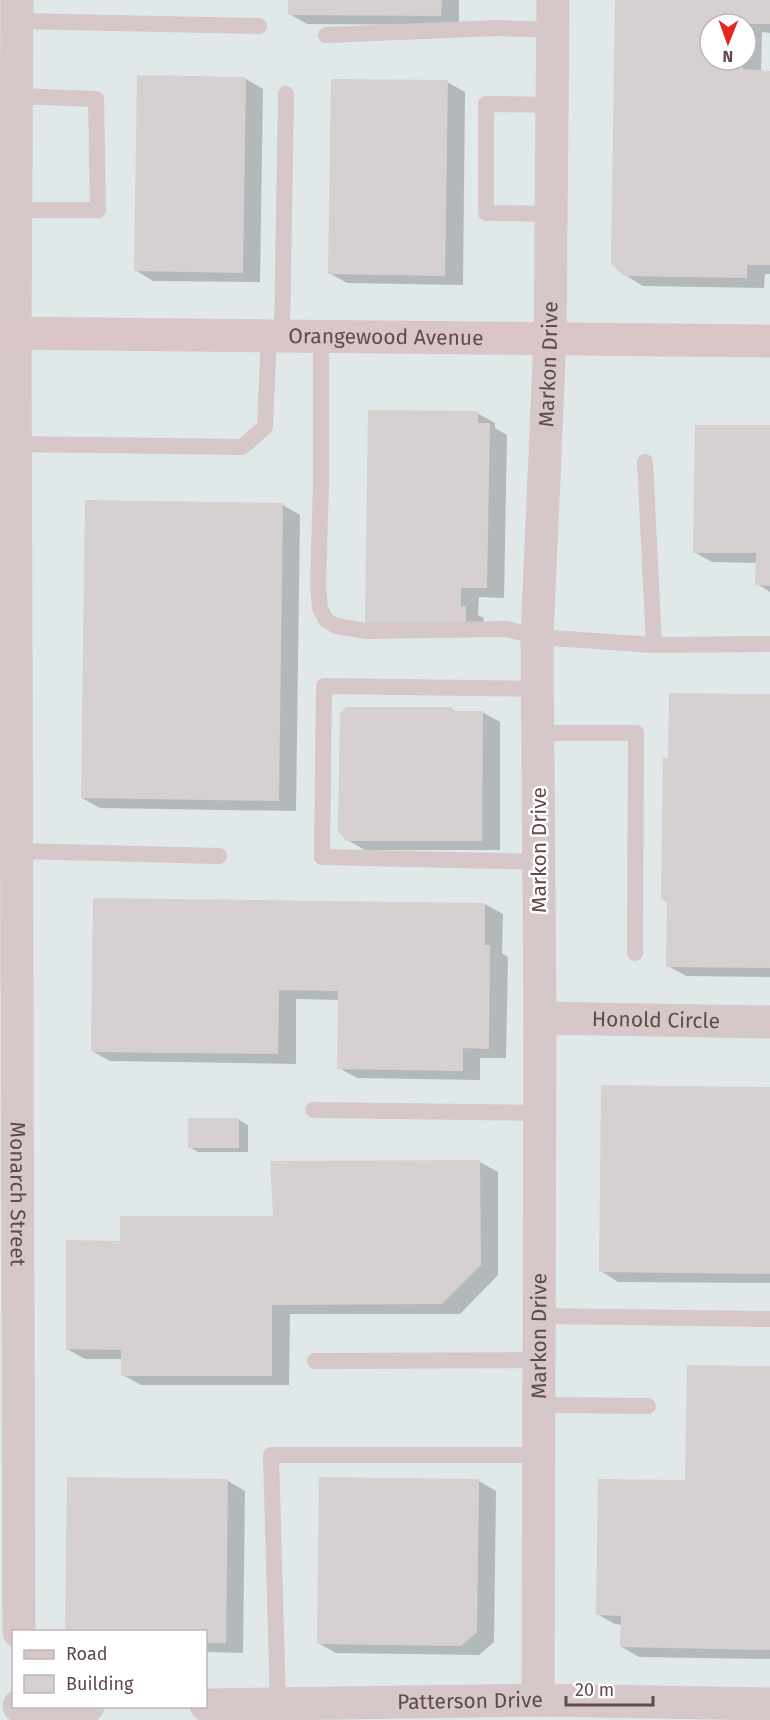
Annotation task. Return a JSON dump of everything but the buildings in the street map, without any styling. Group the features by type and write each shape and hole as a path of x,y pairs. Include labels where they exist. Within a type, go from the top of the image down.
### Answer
{"street":[{"name":"Monarch Street","path":"17,10 8,61 16,96 16,210 7,333 15,444 17,851 9,1311 10,1544 19,1630"},
{"name":"Markon Drive","path":"538,1700 540,1018 537,637 550,339 553,15"},
{"name":"Orangewood Avenue","path":"7,333 770,341"},
{"name":"Honold Circle","path":"540,1018 770,1022"},
{"name":"Patterson Drive","path":"207,1705 278,1704 387,1711 457,1711 538,1700 770,1704"},
{"path":"27,1711 73,1708"}],"lane":[{"path":"17,10 259,26"},
{"path":"326,35 497,28 553,15"},
{"path":"15,444 242,447 265,427 275,335 286,94"},
{"path":"16,96 96,99 98,210 16,210"},
{"path":"551,214 486,213 486,104 552,105"},
{"path":"321,335 318,587 320,608 326,620 336,626 366,631 507,629 537,637 654,645 770,644"},
{"path":"645,462 654,645"},
{"path":"537,689 324,686 322,857 539,861"},
{"path":"538,733 636,733 636,953"},
{"path":"17,851 219,856"},
{"path":"313,1110 540,1113"},
{"path":"539,1316 770,1319"},
{"path":"315,1361 539,1360"},
{"path":"539,1405 648,1406"},
{"path":"278,1704 271,1455 538,1455"}],"shaded area":[{"path":"0,0 770,0 770,1720 0,1720"}]}
